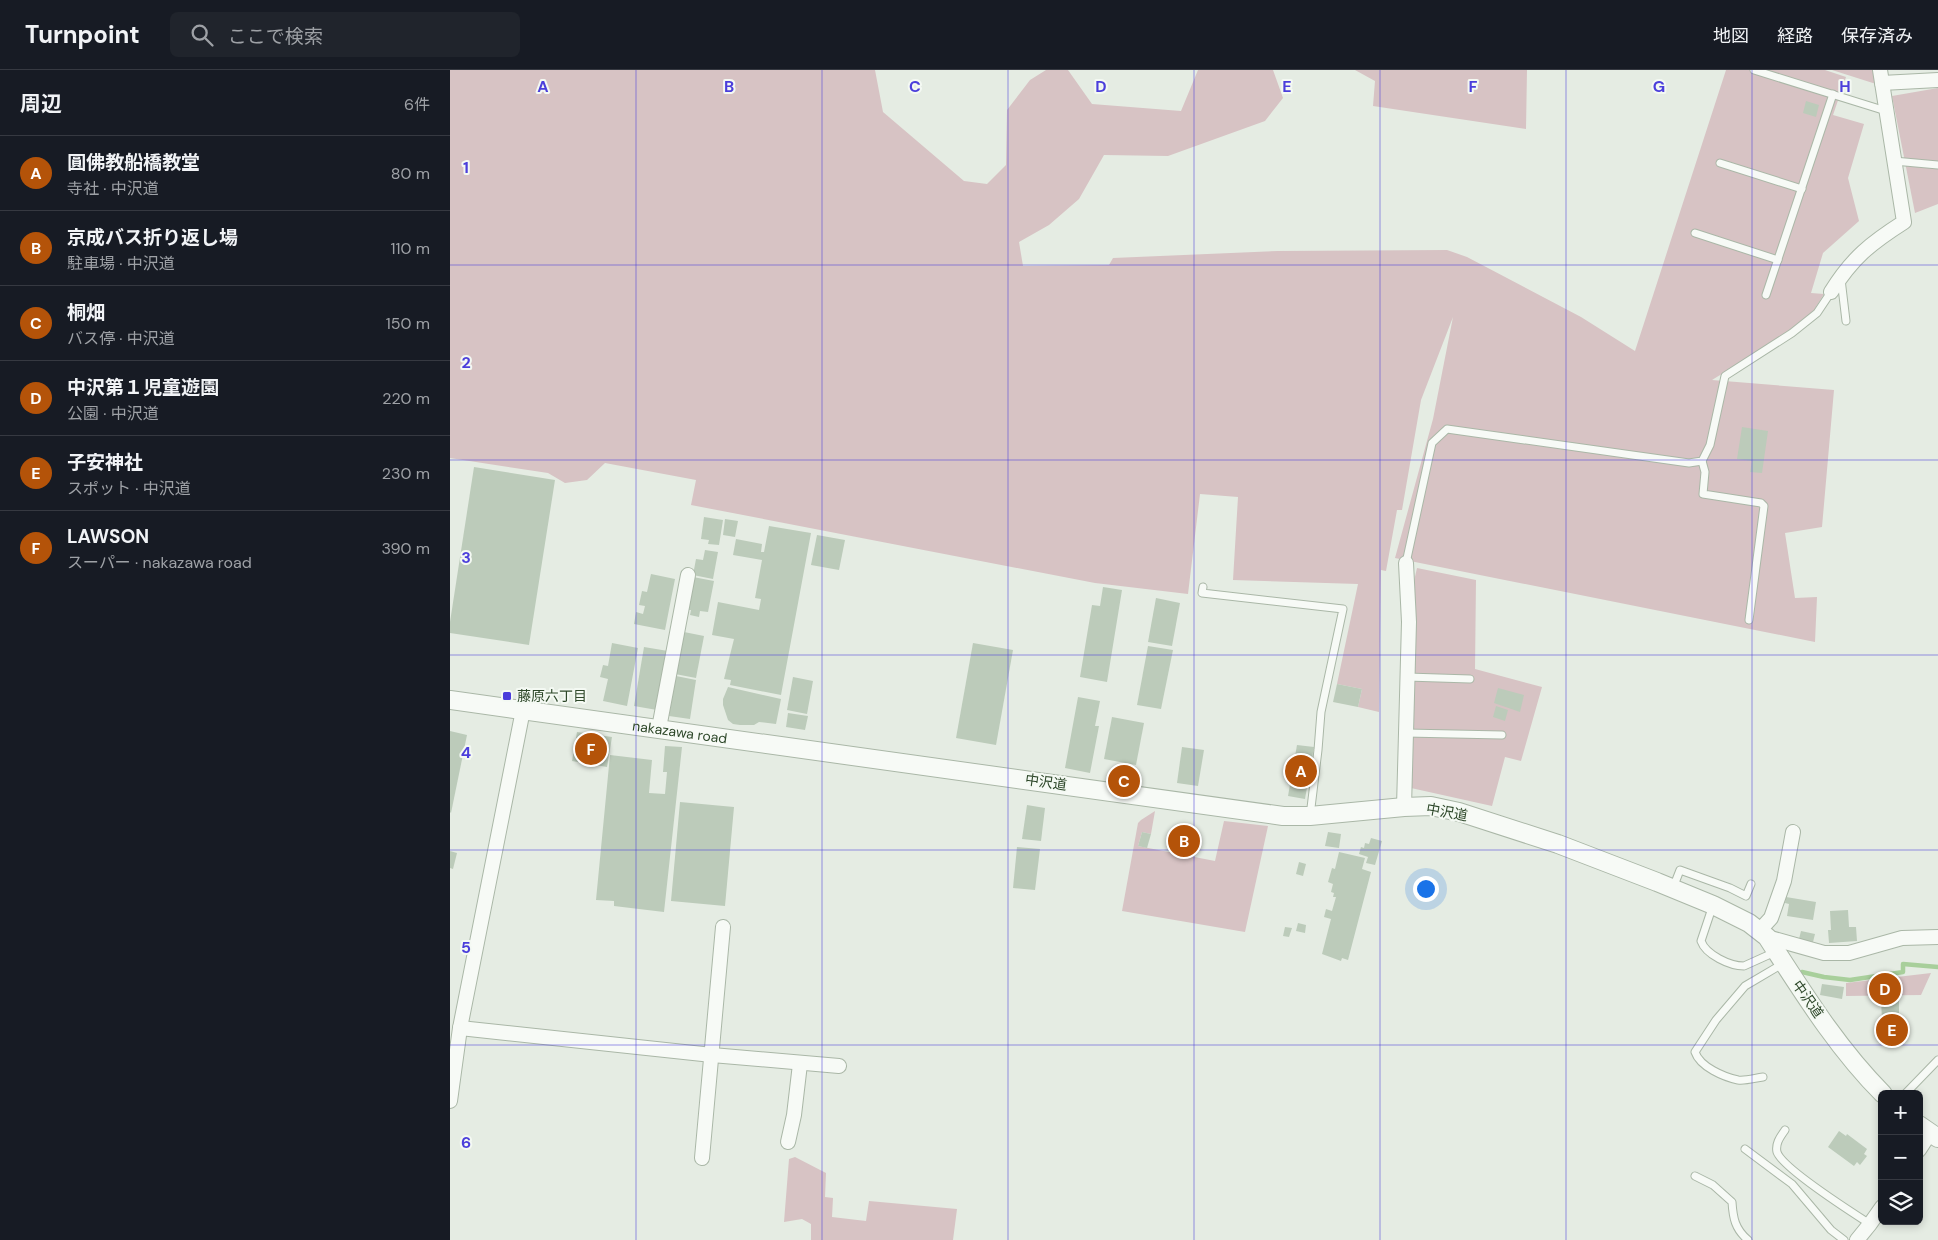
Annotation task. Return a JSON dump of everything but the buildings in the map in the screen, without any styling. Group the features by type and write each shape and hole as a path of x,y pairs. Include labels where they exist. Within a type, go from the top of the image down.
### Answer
{"street":[{"path":"1831,292 1841,276 1867,247 1904,222 1881,76 1938,80"},
{"path":"1404,807 1408,622 1406,563"},
{"path":"659,728 688,575"},
{"name":"nakazawa road","path":"450,700 1283,816 1310,816"},
{"path":"450,1101 460,1028 523,710"},
{"name":"中沢道","path":"1310,816 1431,806 1495,822 1558,844 1713,905 1772,945 1837,1040 1864,1075 1879,1090"},
{"path":"1793,832 1784,880 1771,918 1772,945 1824,953 1849,953 1902,938 1938,938"},
{"path":"702,1158 723,927"},
{"path":"460,1028 800,1064 839,1066"},
{"path":"788,1142 794,1115 800,1064"},
{"path":"1857,1240 1878,1213"}],"lane":[{"path":"1754,70 1886,111"},
{"path":"1766,295 1833,94"},
{"path":"1894,161 1938,165"},
{"path":"1720,163 1802,188"},
{"path":"1695,233 1778,260"},
{"path":"1841,276 1846,321"},
{"path":"1749,620 1764,506 1761,503 1704,494 1705,472 1702,461 1710,445 1725,376 1792,334 1817,312 1831,292"},
{"path":"1406,563 1432,443 1447,429 1689,463 1702,461"},
{"path":"1203,587 1202,593 1343,609 1321,712 1310,816"},
{"path":"1407,677 1470,679"},
{"path":"1406,733 1502,735"},
{"path":"1673,889 1680,870 1730,888 1746,896 1751,884"},
{"path":"1713,905 1701,941 1710,953 1738,966 1744,966 1772,945"},
{"path":"1763,1077 1740,1080 1728,1077 1704,1064 1697,1058 1695,1052 1716,1020 1745,986 1772,945"},
{"path":"1910,1090 1938,1060"},
{"path":"1786,1130 1779,1139 1777,1152 1780,1157 1818,1188 1870,1224"},
{"path":"1745,1149 1792,1184 1825,1224 1844,1240"},
{"path":"1695,1176 1712,1186 1732,1202 1734,1223 1748,1240"}],"shaded area":[{"path":"450,70 875,70 883,112 964,181 987,184 1006,165 1007,110 1030,80 1046,70 1068,70 1092,104 1181,111 1198,70 1273,70 1283,98 1265,121 1168,156 1104,155 1079,199 1049,225 1019,242 1023,266 1109,265 1113,258 1278,251 1447,250 1467,257 1581,317 1635,351 1726,70 1825,70 1846,77 1833,115 1864,124 1848,178 1859,221 1823,253 1811,293 1824,294 1814,310 1793,330 1712,380 1834,390 1822,527 1785,533 1795,598 1817,597 1815,642 1395,558 1433,419 1453,317 1421,400 1402,510 1397,510 1386,571 1381,570 1379,712 1358,707 1362,689 1337,684 1358,584 1233,580 1238,497 1200,494 1188,594 1095,583 691,505 696,480 605,463 587,480 565,483 548,473 450,458"},
{"path":"1355,70 1527,70 1526,129 1373,106 1375,81"},
{"path":"1832,70 1874,70 1876,84"},
{"path":"1938,88 1938,204 1915,213 1892,96"},
{"path":"1417,568 1476,580 1475,669 1542,687 1521,761 1505,757 1492,806 1411,788 1414,581"},
{"path":"1155,811 1151,834 1142,832 1138,846 1215,861 1224,821 1268,826 1245,932 1122,911 1138,823"},
{"path":"1931,973 1921,995 1846,996 1846,983"},
{"path":"795,1157 826,1173 825,1197 833,1198 832,1217 866,1221 869,1201 957,1209 953,1240 811,1240 811,1224 802,1219 784,1222 789,1159"}],"waterway":[{"path":"1802,972 1850,980 1903,972 1903,964 1938,967"}],"place":[{"name":"藤原六丁目","path":"507,696"},
{"name":"LAWSON","path":"591,749"},
{"name":"圓佛教船橋教堂","path":"1301,771"},
{"name":"桐畑","path":"1124,781"},
{"name":"京成バス折り返し場","path":"1184,841"},
{"name":"中沢第１児童遊園","path":"1885,989"},
{"name":"子安神社","path":"1892,1030"}]}
